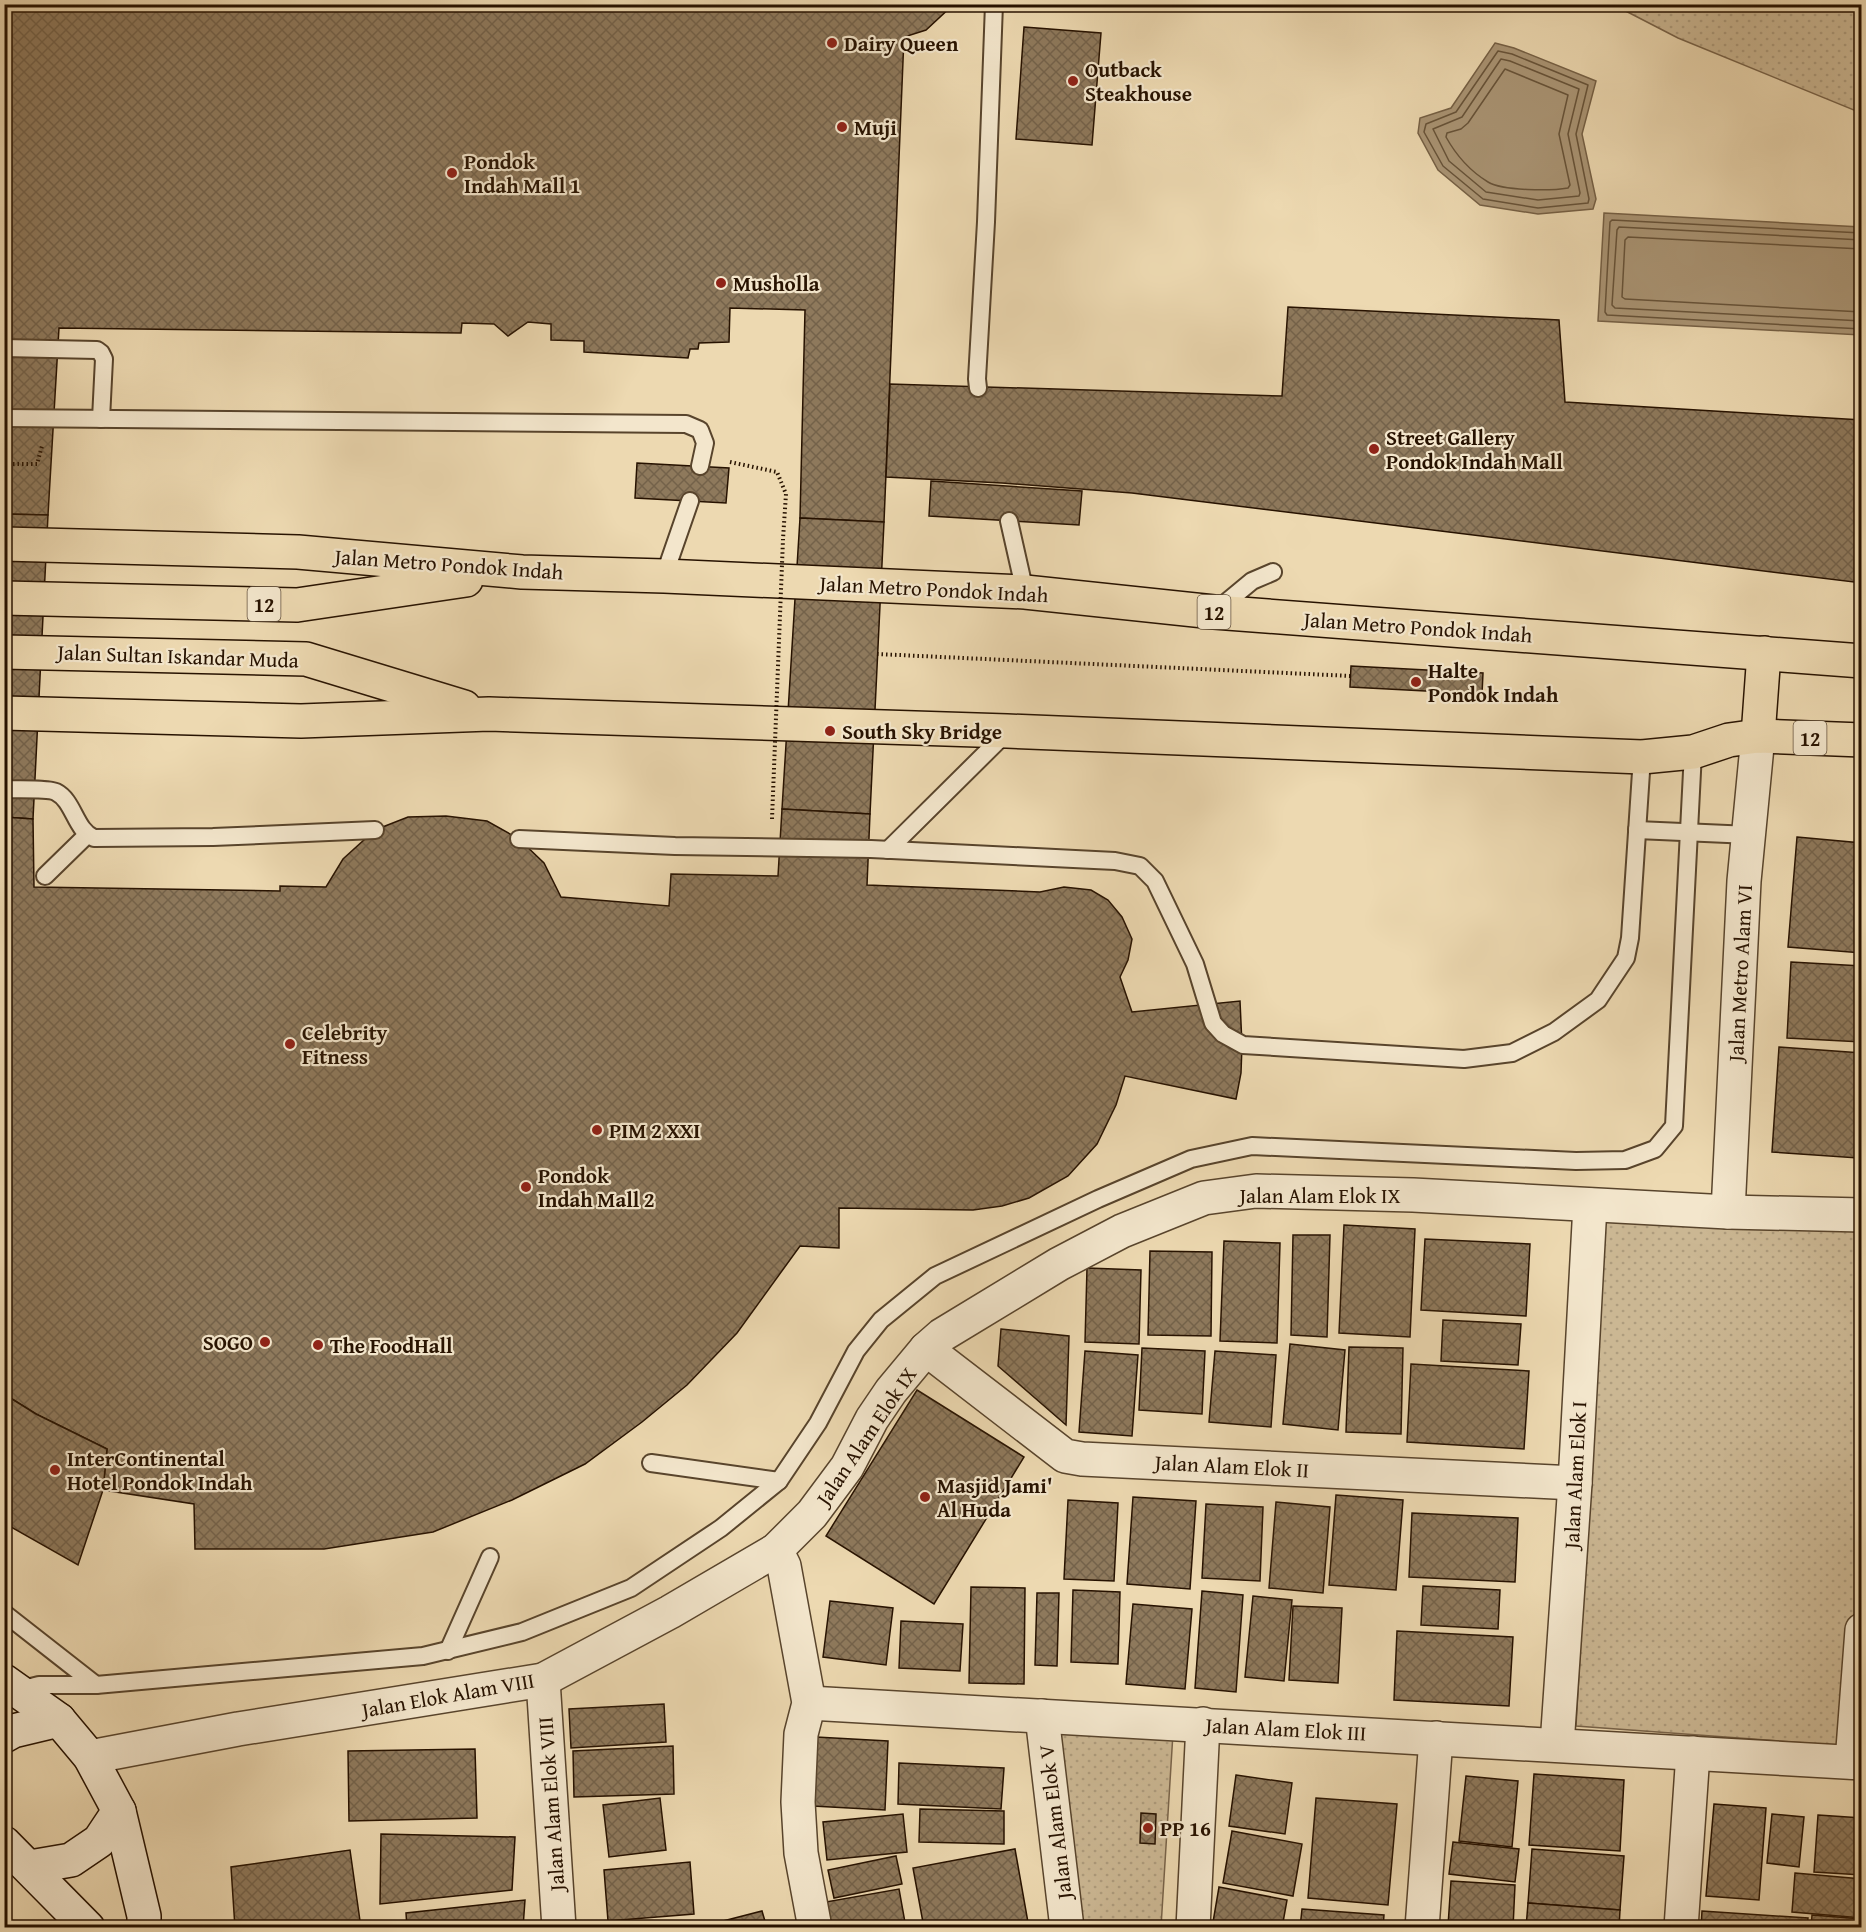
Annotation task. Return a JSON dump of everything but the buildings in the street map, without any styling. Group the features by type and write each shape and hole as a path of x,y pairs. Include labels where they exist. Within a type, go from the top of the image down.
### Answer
{"highway":[{"name":"Jalan Metro Pondok Indah","path":"4,544 298,552 522,572 1025,592 1214,612 1862,661"},
{"name":"12","path":"4,598 297,605 522,572"},
{"name":"Jalan Sultan Iskandar Muda","path":"4,652 306,659 489,714"},
{"path":"1758,736 1764,653"},
{"name":"12","path":"4,713 301,721 489,714 1007,731 1642,757 1693,752 1729,740 1758,736 1862,740"}],"street":[{"name":"Jalan Metro Alam VI","path":"1728,1212 1744,881 1758,736"},
{"name":"Jalan Alam Elok IX","path":"776,1550 813,1514 847,1467 872,1419 891,1391 926,1349 942,1335 1059,1264 1122,1231 1169,1210 1204,1198 1256,1191 1413,1195 1728,1212 1862,1215"},
{"name":"Jalan Alam Elok I","path":"1557,1745 1575,1483 1590,1205"},
{"name":"Jalan Alam Elok II","path":"926,1349 1065,1456 1082,1459 1575,1483"},
{"name":"Jalan Elok Alam VIII","path":"90,1756 238,1729 543,1680 670,1612 776,1550"},
{"path":"776,1550 784,1566 809,1703 801,1734 798,1802 801,1853 815,1928"},
{"path":"1857,1763 1862,1630"},
{"name":"Jalan Alam Elok VIII","path":"543,1680 559,1928"},
{"path":"12,1685 59,1720 90,1756 119,1811 144,1916 144,1928"},
{"name":"Jalan Alam Elok III","path":"809,1703 1857,1763"},
{"name":"Jalan Alam Elok V","path":"1042,1716 1067,1928"},
{"path":"4,1736 13,1731 59,1720"},
{"path":"1193,1928 1203,1724"},
{"path":"1422,1928 1436,1738"},
{"path":"1681,1928 1693,1753"},
{"path":"30,1868 71,1860 99,1841 119,1811"},
{"path":"5,1844 88,1928"}],"lane":[{"path":"978,388 994,4"},
{"path":"4,348 97,350 104,359 101,419"},
{"path":"4,418 686,424 700,430 705,443 702,462"},
{"path":"664,576 690,501"},
{"path":"1009,521 1025,592"},
{"path":"1214,612 1252,581 1273,572"},
{"path":"888,850 1007,731"},
{"path":"12,1685 96,1685 423,1656 522,1632 631,1588 721,1528 779,1481 818,1423 856,1351 881,1320 935,1276 1098,1199 1191,1159 1252,1146 1576,1161 1625,1160 1655,1149 1674,1126 1693,752"},
{"path":"519,839 675,846 888,850 1115,861 1140,866 1155,881 1195,964 1213,1023 1223,1034 1244,1045 1464,1059 1512,1053 1554,1032 1598,1000 1626,958 1630,938 1642,757"},
{"path":"4,789 55,791 64,798 87,835 94,838 213,837 375,830"},
{"path":"1637,830 1750,835"},
{"path":"45,876 87,835"},
{"path":"651,1463 779,1481"},
{"path":"448,1650 490,1557"},
{"path":"4,1613 96,1685"}],"path":[{"path":"4,464 37,464 49,420"},
{"path":"702,462 777,471 786,494 772,819"},
{"path":"878,654 1351,676"}],"shaded area":[{"path":"1614,5 1861,5 1861,113 1678,38"},
{"path":"1605,1220 1861,1230 1862,1495 1847,1746 1576,1726"},
{"path":"1055,1732 1173,1733 1161,1927 1083,1927"}],"water":[{"path":"1495,43 1514,48 1596,81 1582,134 1596,199 1593,209 1538,214 1480,205 1438,170 1418,133 1420,118 1451,108"},
{"path":"1604,213 1861,227 1861,335 1598,321"}],"place":[{"name":"Dairy Queen","path":"832,43"},
{"name":"Outback Steakhouse","path":"1073,81"},
{"name":"Muji","path":"842,127"},
{"name":"Pondok Indah Mall 1","path":"452,173"},
{"name":"Musholla","path":"721,283"},
{"name":"Street Gallery Pondok Indah Mall","path":"1374,449"},
{"name":"Halte Pondok Indah","path":"1416,682"},
{"name":"South Sky Bridge","path":"830,731"},
{"name":"Celebrity Fitness","path":"290,1044"},
{"name":"PIM 2 XXI","path":"597,1130"},
{"name":"Pondok Indah Mall 2","path":"526,1187"},
{"name":"SOGO","path":"265,1342"},
{"name":"The FoodHall","path":"318,1345"},
{"name":"InterContinental Hotel Pondok Indah","path":"55,1470"},
{"name":"Masjid Jami' Al Huda","path":"925,1497"},
{"name":"PP 16","path":"1148,1828"}]}
